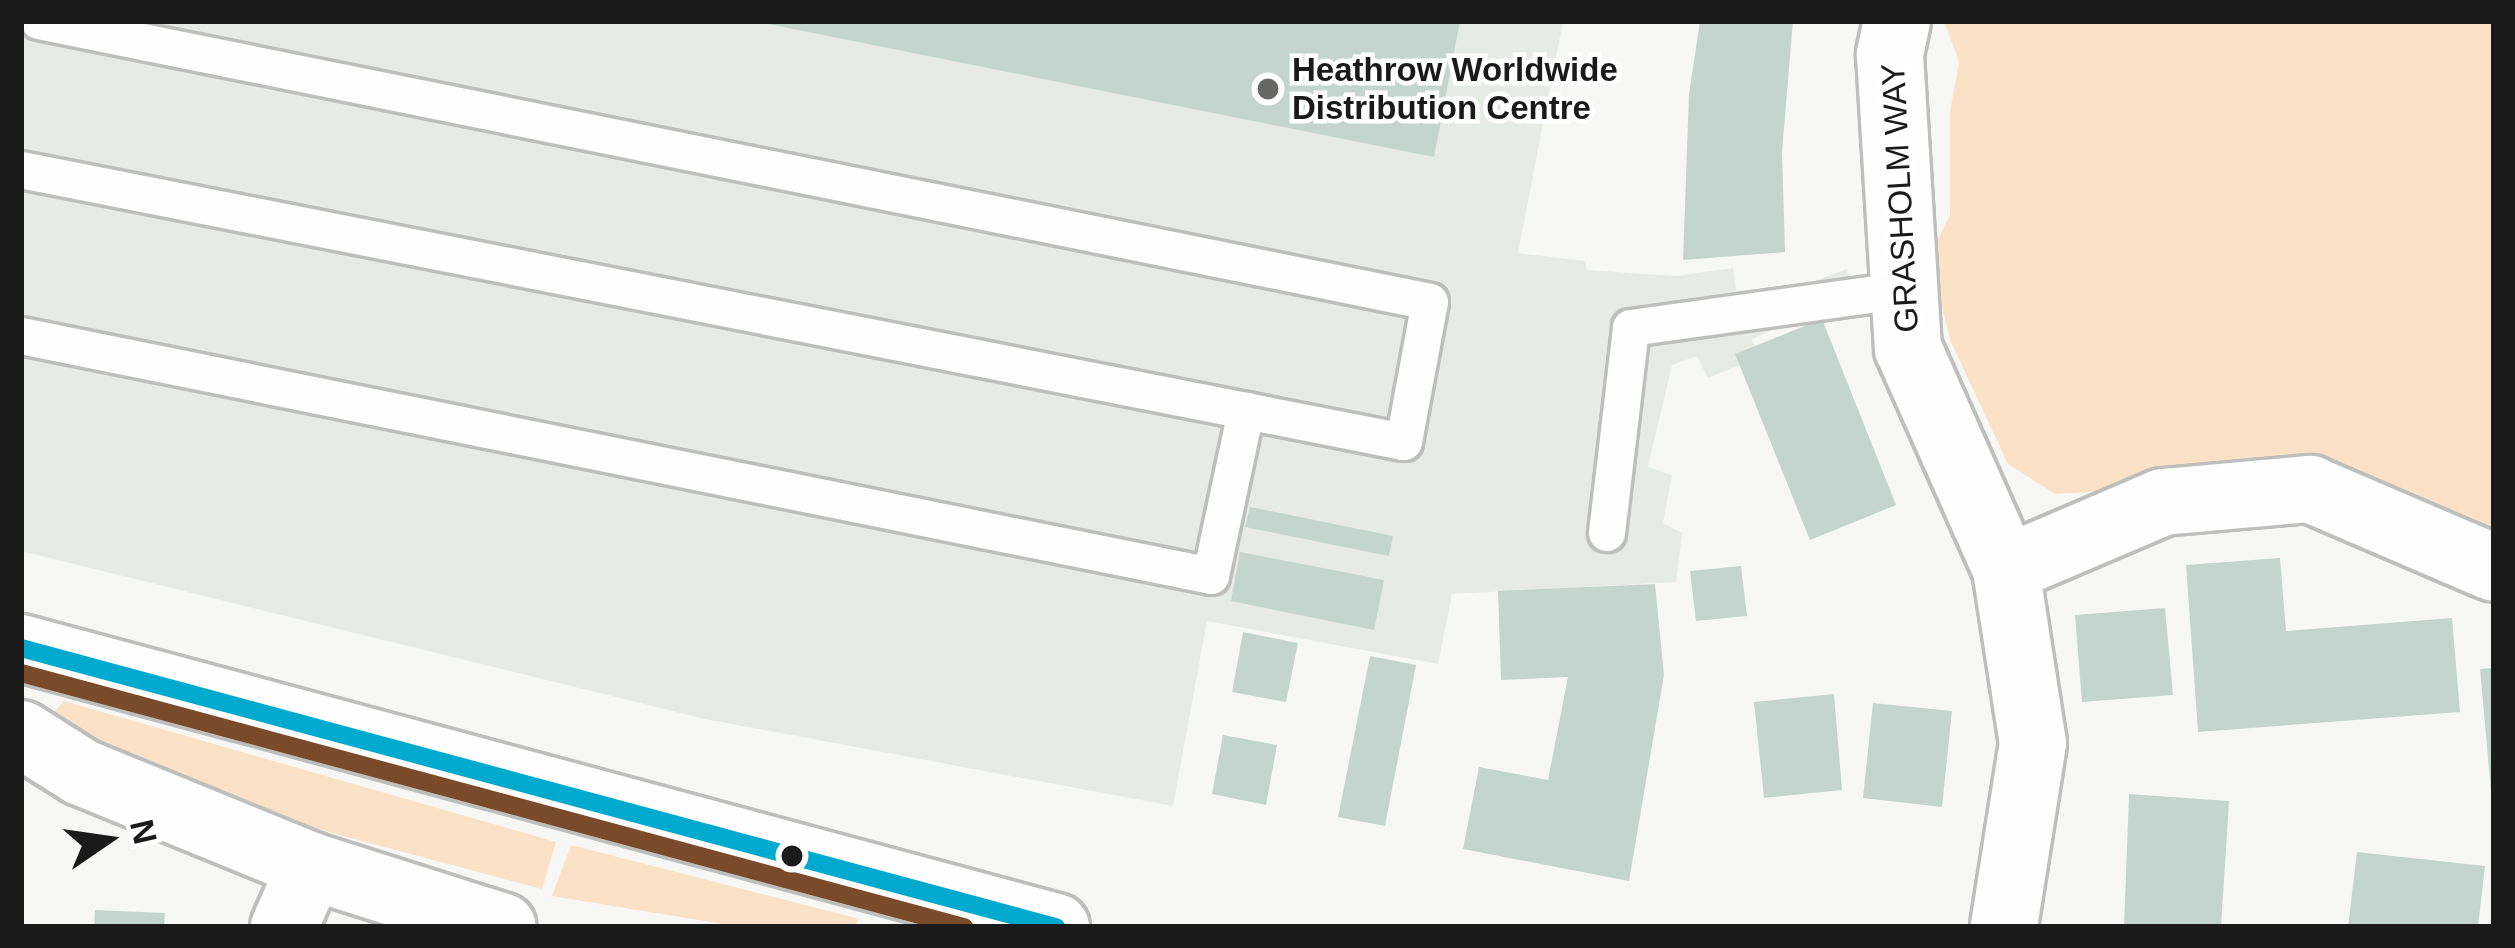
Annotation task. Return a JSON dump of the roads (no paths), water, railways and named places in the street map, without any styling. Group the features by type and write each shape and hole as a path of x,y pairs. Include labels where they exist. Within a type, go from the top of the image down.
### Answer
{"street":[{"name":"GRASHOLM WAY","path":"1898,21 1890,55 1908,348 2006,569 2033,743 2004,927"},
{"path":"2006,569 2163,502 2310,489 2494,568"},
{"path":"21,648 946,914 1056,927"},
{"path":"21,734 81,772 311,866 502,927"},
{"path":"284,927 311,866"}],"lane":[{"path":"21,170 1404,442 1430,302 39,21"},
{"path":"1607,532 1631,328 1904,290"},
{"path":"21,336 1211,576 1246,411"}],"place":[{"name":"Heathrow Worldwide Distribution Centre","path":"1268,89"}]}
